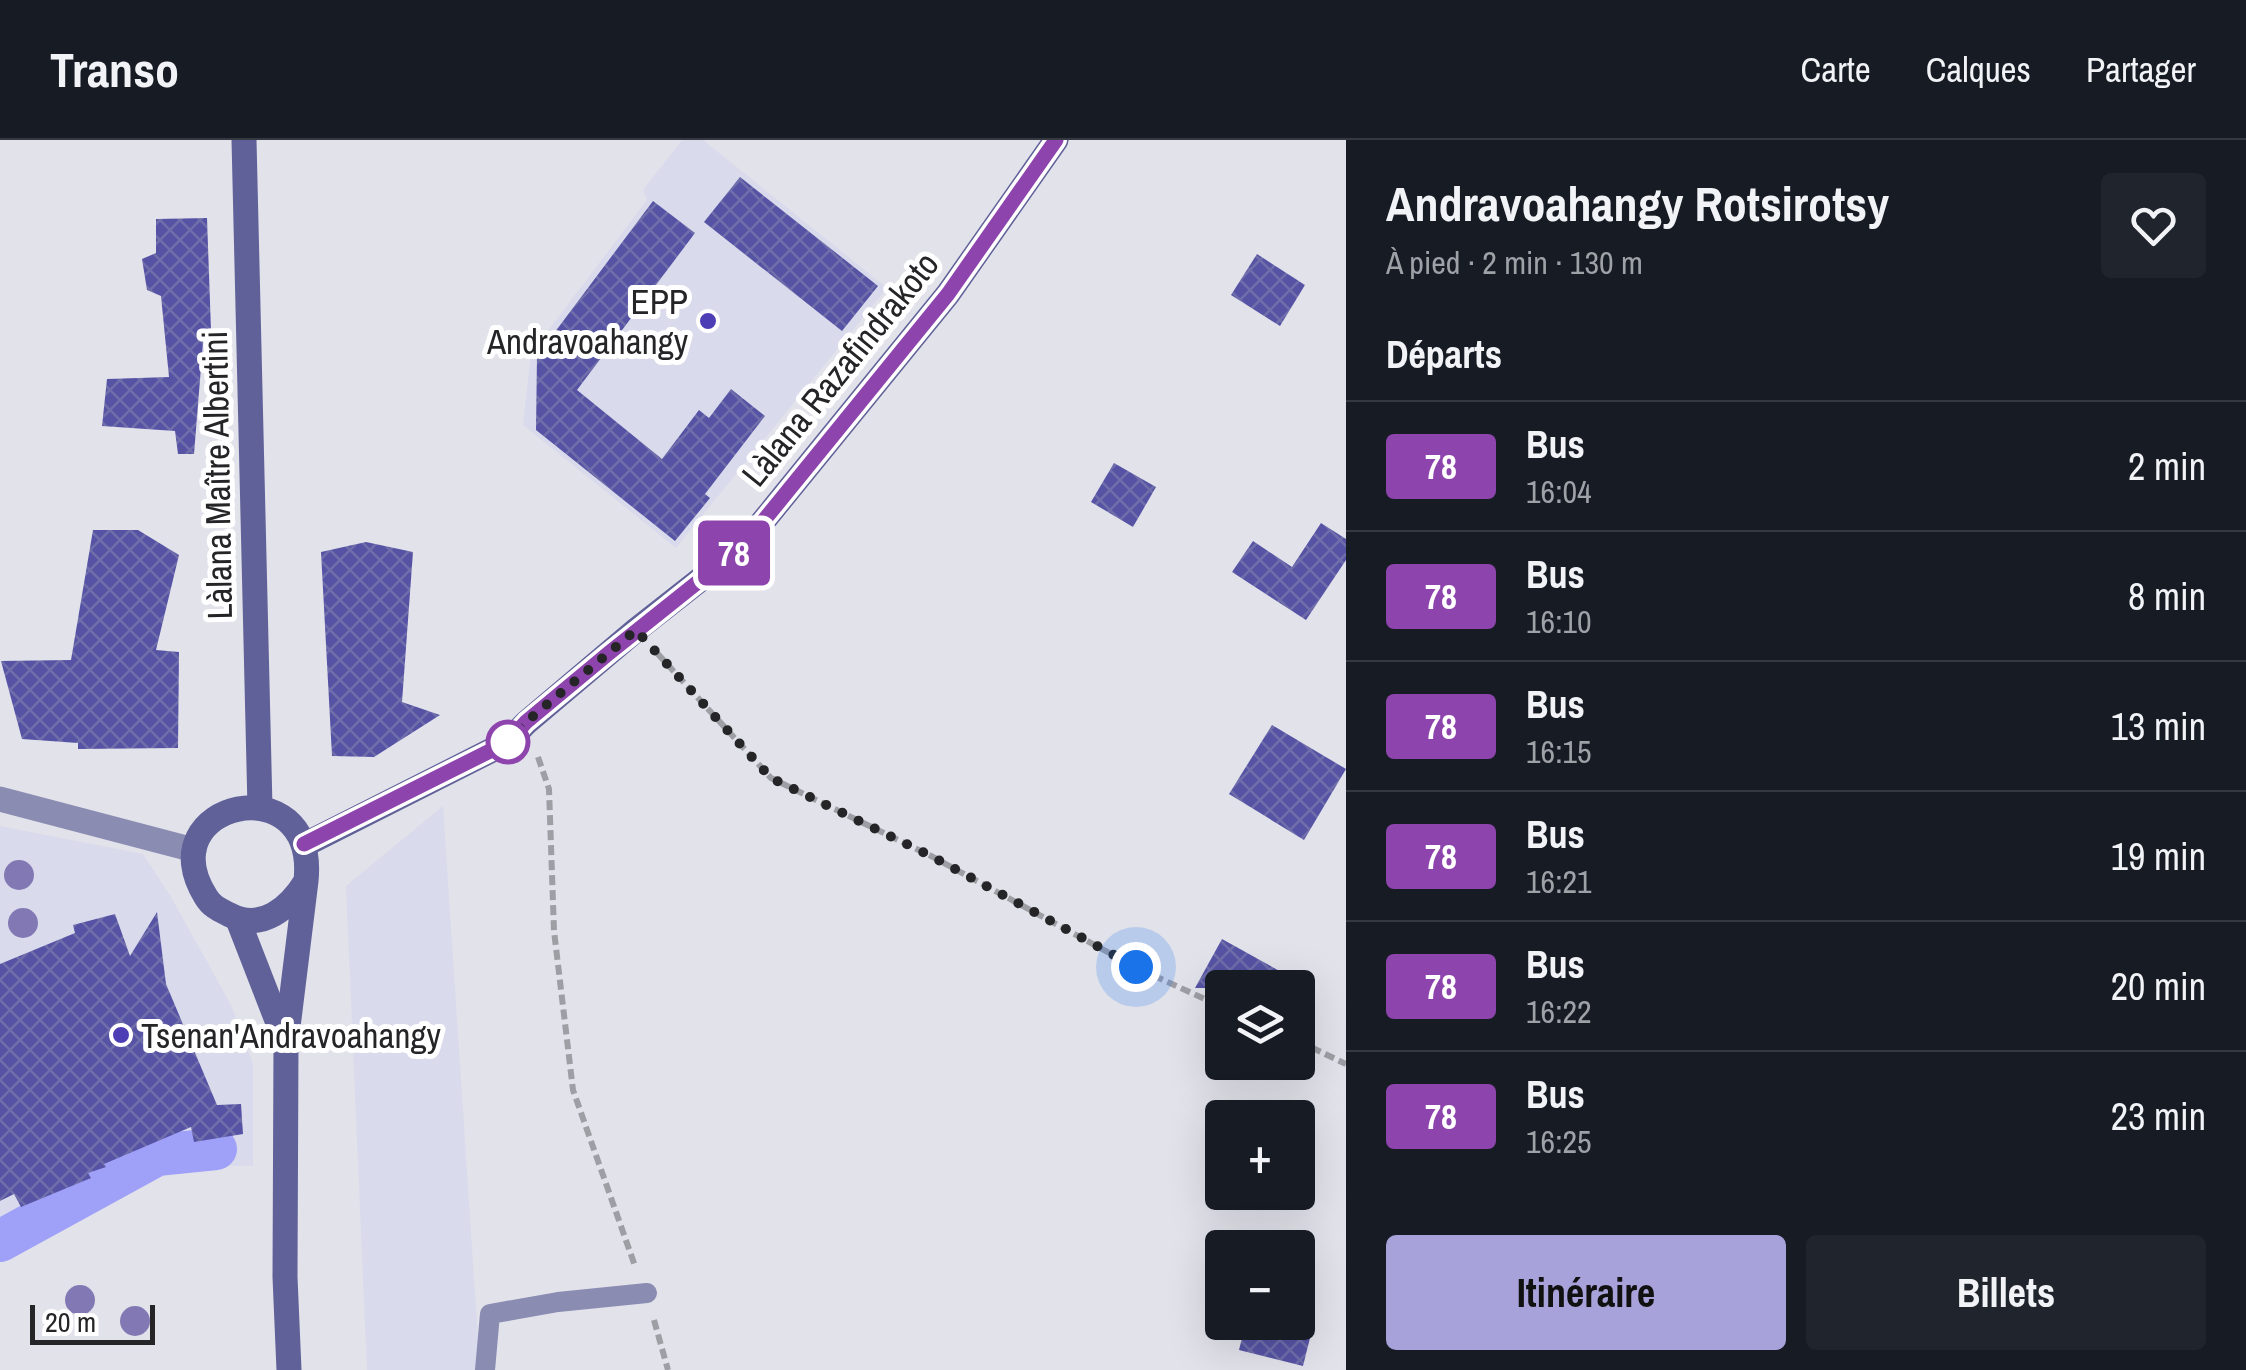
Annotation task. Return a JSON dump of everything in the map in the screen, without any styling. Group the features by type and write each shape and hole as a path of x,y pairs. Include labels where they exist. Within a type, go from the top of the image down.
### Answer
{"main road":[{"name":"Làlana Maître Albertini","path":"244,140 260,808"},
{"name":"Làlana Razafindrakoto","path":"304,844 508,742 526,722 636,630 743,546 948,294 1056,140"},
{"path":"290,1370 284,1276 286,1043 306,881 308,863 304,844 293,826 278,814 260,808 224,812 205,828 194,850 195,880 211,906 238,920 255,921 286,908 306,881"},
{"path":"238,920 286,1043"}],"street":[{"path":"0,799 194,850"}],"lane":[{"path":"485,1370 490,1314 647,1293"}],"path":[{"path":"636,630 771,778 931,856 1136,967 1205,999"},
{"path":"526,722 549,789 554,931 573,1090 647,1293 668,1370"},
{"path":"1315,1050 1346,1064"}],"shaded area":[{"name":"EPP Andravoahangy","path":"682,140 703,140 887,288 676,548 523,425 531,353 647,200 643,190"},
{"path":"443,806 480,1370 367,1370 346,886"},
{"name":"Tsenan'Andravoahangy","path":"0,826 143,854 231,1005 253,1064 253,1166 164,1165 0,1258"}],"building":[{"path":"740,177 878,286 842,331 704,222"},
{"path":"653,201 695,233 577,390 662,459 699,410 709,418 731,389 765,416 705,494 710,498 675,541 536,430 537,356"},
{"path":"207,218 211,330 204,330 194,454 178,454 175,431 102,426 107,379 169,377 161,296 147,290 142,259 156,253 156,219"},
{"path":"1257,254 1305,285 1280,326 1231,295"},
{"path":"1114,463 1156,487 1133,527 1091,502"},
{"path":"1321,523 1346,539 1346,560 1306,620 1232,572 1253,541 1292,567"},
{"path":"93,530 138,530 179,555 156,650 179,652 178,748 78,749 78,743 22,739 1,661 71,660"},
{"path":"366,542 413,552 402,702 440,715 374,757 332,756 321,552"},
{"path":"1272,725 1346,769 1304,840 1229,794"},
{"path":"157,912 166,984 217,1105 241,1104 243,1134 194,1142 191,1127 104,1164 106,1167 88,1173 91,1178 21,1207 14,1194 0,1201 0,964 75,933 73,925 115,914 130,956"},
{"path":"1222,939 1278,970 1205,970 1205,988 1195,988"},
{"path":"1242,1340 1310,1340 1303,1366 1239,1350"}],"waterway":[{"path":"0,1241 157,1155 216,1149"}],"bus line":[{"name":"78","path":"304,844 508,742 526,722 743,546 948,294 1056,140"}],"place":[{"name":"EPP Andravoahangy","path":"708,321"},
{"name":"Tsenan'Andravoahangy","path":"121,1035"}],"route":[{"path":"508,742 526,722 636,630 771,778 931,856 1136,967"}]}
